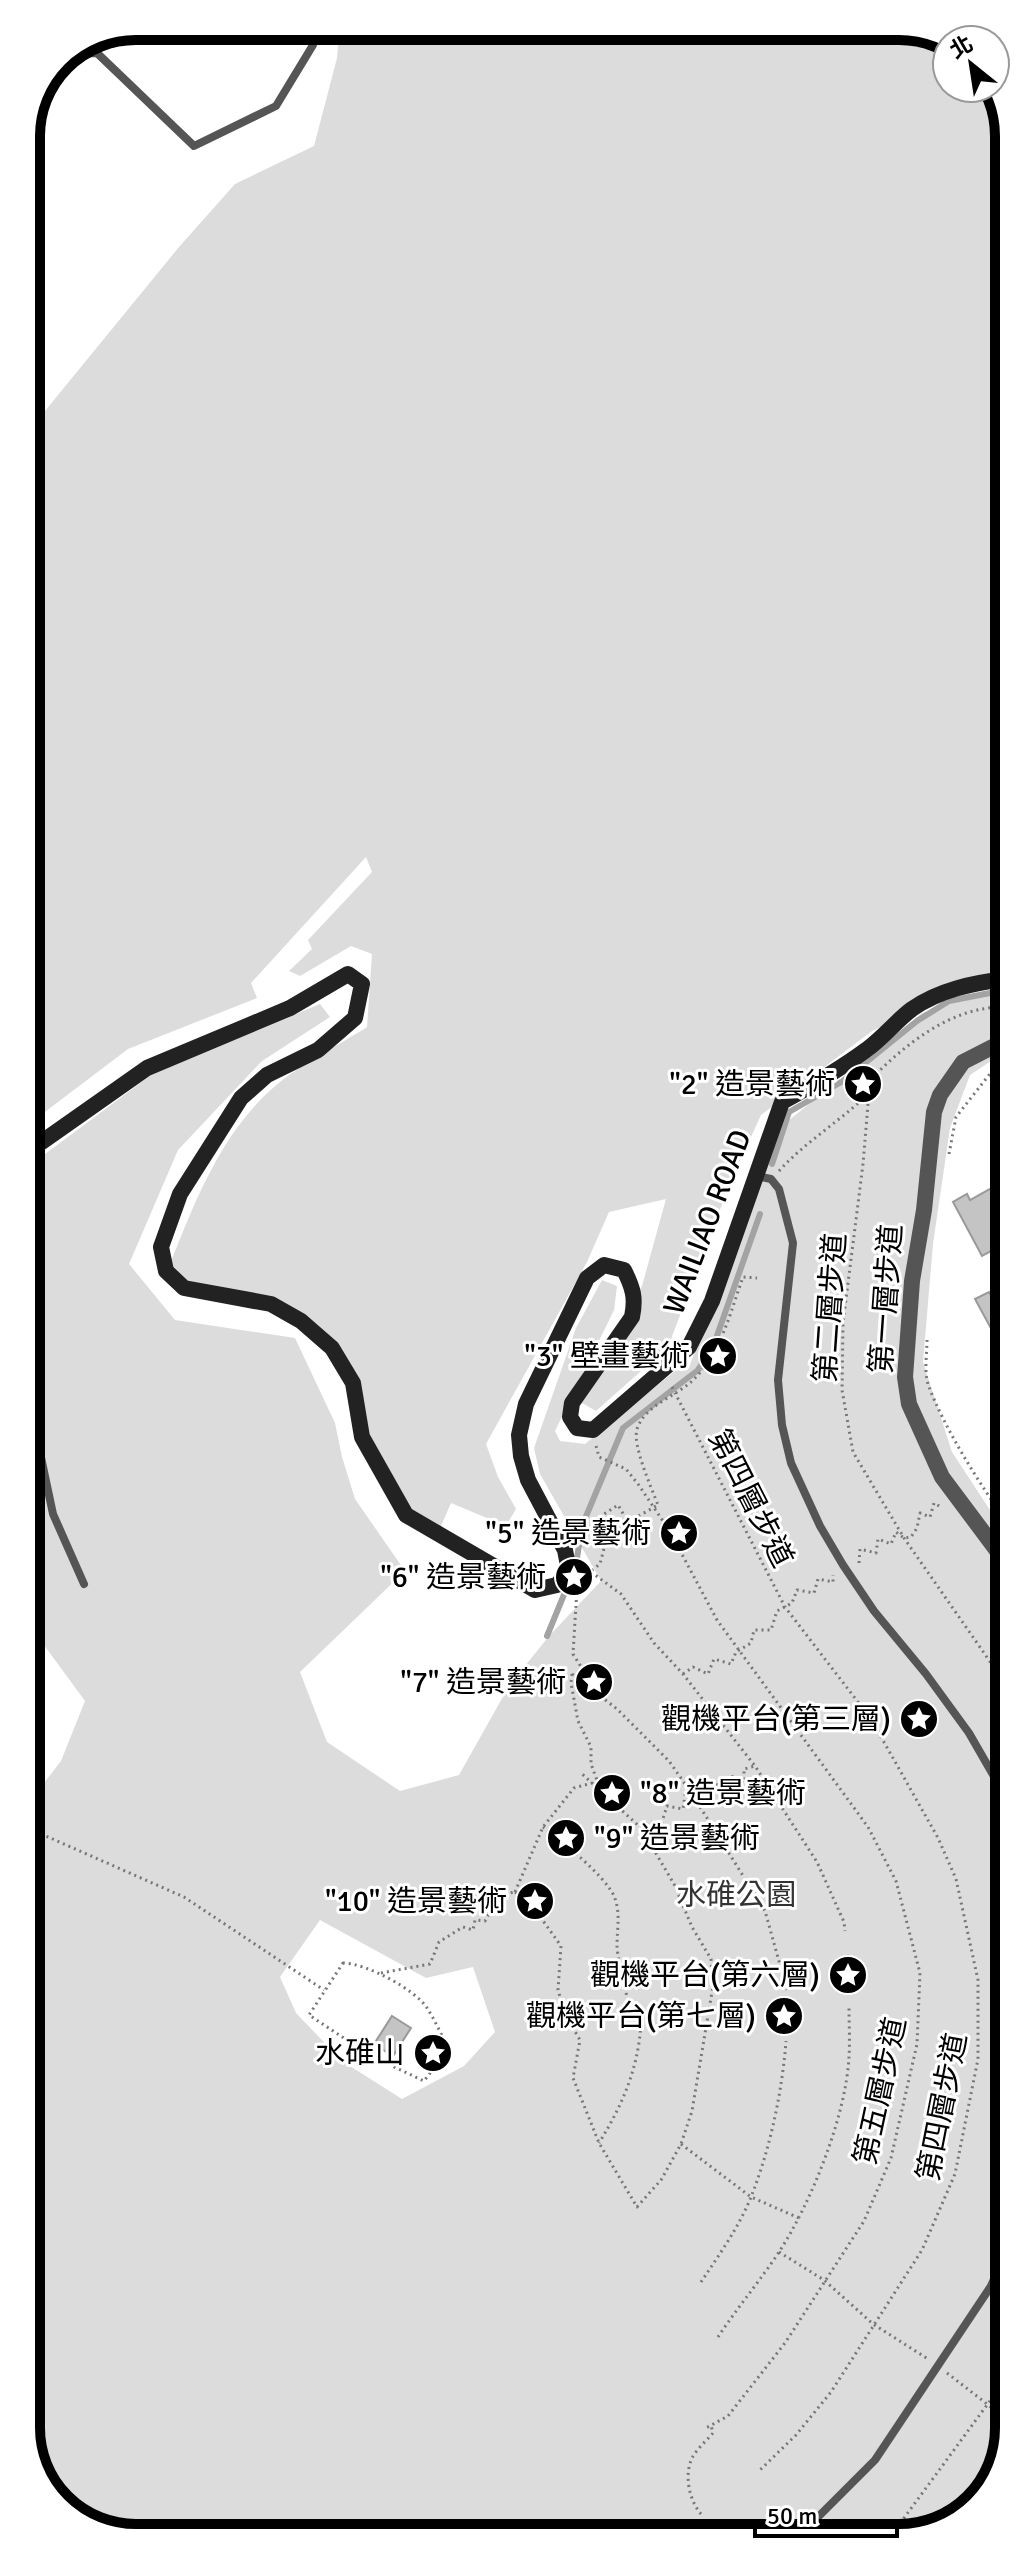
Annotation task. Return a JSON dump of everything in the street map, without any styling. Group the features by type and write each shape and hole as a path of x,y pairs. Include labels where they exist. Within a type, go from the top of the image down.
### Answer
{"street":[{"path":"40,1143 147,1068 290,1008 348,974 362,984 355,1018 318,1050 267,1075 241,1098 180,1194 161,1247 166,1271 184,1288 271,1304 301,1321 332,1348 353,1383 362,1437 406,1515 535,1590 577,1576"},
{"name":"WAILIAO ROAD","path":"577,1576 528,1480 519,1435 526,1404 587,1278 604,1265 624,1270 634,1290 635,1302 632,1317 572,1403 570,1417 577,1428 593,1430 689,1347 712,1301 763,1177 782,1102 827,1077 869,1048 912,1009 931,998 950,990 995,981"},
{"path":"995,1046 963,1062 940,1095 934,1112 924,1210 912,1281 905,1377 909,1404 942,1477 995,1548"}],"lane":[{"path":"88,53 97,53 194,146 276,106 314,40"},
{"path":"763,1177 779,1189 793,1243 778,1380 782,1425 791,1463 820,1526 843,1565 874,1611 969,1733 995,1778"},
{"path":"40,1453 53,1514 84,1584"},
{"path":"811,2524 875,2460 939,2367 995,2277"}],"path":[{"name":"第二層步道","path":"995,1007 984,1007 939,1024 896,1054 872,1078 867,1095 863,1164 843,1323 842,1390 853,1452 904,1538 995,1669"},
{"path":"947,1162 956,1117 995,1071"},
{"path":"763,1177 838,1123 867,1095"},
{"path":"577,1576 591,1572 600,1564 608,1533 603,1532 604,1514 618,1505 628,1522 658,1505 636,1432 643,1418 692,1381 718,1346 743,1277 757,1278"},
{"path":"927,1339 927,1382 955,1438 995,1505"},
{"name":"第四層步道","path":"672,1387 785,1607 871,1719 938,1838 956,1879 978,1980 978,2059 955,2174 922,2250 831,2392 796,2435 759,2471"},
{"name":"第五層步道","path":"599,1457 626,1469 655,1509 717,1620 868,1827 896,1881 920,1973 917,2044 891,2158 864,2221 785,2343 728,2416 706,2428"},
{"path":"683,1674 693,1667 708,1674 714,1659 731,1664 740,1650 751,1643 754,1630 771,1630 777,1611 792,1603 797,1590 814,1593 818,1579 833,1582 833,1568 849,1561 859,1564 860,1549 876,1553 878,1539 891,1544 896,1532 904,1538 911,1537 917,1528 920,1513 930,1517 934,1503 946,1511 947,1501"},
{"path":"577,1576 591,1572"},
{"path":"591,1572 621,1594 654,1643 683,1674 755,1766 817,1862 844,1922 845,1931"},
{"path":"577,1576 573,1654 588,1678 585,1683"},
{"path":"596,1787 598,1783 591,1764 591,1747 578,1721 572,1674 617,1709 669,1761 692,1794 765,1911 787,1990"},
{"path":"641,1828 649,1821 661,1825 667,1806 683,1809 685,1795 700,1789 711,1796 713,1782 727,1790 729,1775 744,1783 744,1769 755,1766"},
{"path":"381,1973 430,1964 439,1942 463,1927 473,1930 475,1920 485,1921 499,1895 515,1892 529,1901 561,1946 558,1990 565,2014 580,2040 573,2078 599,2143 637,2207 661,2180 681,2144 692,2111 713,1986 711,1959 692,1927 674,1884 641,1828 580,1772"},
{"path":"515,1892 543,1827 574,1788 592,1783"},
{"path":"543,1827 562,1841 613,1894 619,1916 617,1947 630,2010 641,2021 631,2084 599,2143"},
{"path":"40,1833 184,1897 325,1991"},
{"path":"343,1963 353,1963 381,1973 425,2005 449,2048 424,2081 371,2056 309,2015 343,1963"},
{"path":"718,2337 779,2252 799,2218 821,2165 840,2109 849,2059 849,2008"},
{"path":"701,2282 751,2197 769,2138 783,2073 786,2041"},
{"path":"681,2144 751,2197 799,2218"},
{"path":"779,2252 824,2280 873,2324 939,2367 995,2410"},
{"path":"900,2524 995,2394"},
{"path":"701,2514 693,2505 690,2494 691,2460 713,2433 711,2425"}],"green space":[{"path":"339,40 906,40 931,45 931,104 990,104 994,123 995,982 972,985 872,1031 761,1115 732,1178 668,1347 596,1411 582,1403 642,1286 666,1199 609,1212 587,1262 486,1444 498,1477 516,1509 506,1526 451,1503 437,1535 406,1515 369,1439 351,1364 293,1311 196,1297 169,1267 211,1170 255,1105 295,1071 367,1027 372,954 351,946 300,976 289,971 312,949 308,940 372,872 366,857 251,983 257,998 128,1049 40,1116 40,417 179,247 235,184 314,146 337,58"},
{"name":"水碓公園","path":"995,989 995,1058 970,1075 950,1128 933,1244 923,1362 952,1452 995,1518 995,2428 990,2459 982,2476 953,2508 930,2519 900,2524 129,2524 105,2519 88,2511 68,2496 53,2476 45,2459 40,2428 40,1788 61,1761 85,1701 40,1640 40,1158 151,1075 320,1004 330,1017 262,1061 178,1150 129,1264 175,1320 295,1338 335,1423 355,1499 405,1571 300,1672 327,1742 400,1791 459,1775 509,1686 549,1636 601,1581 540,1474 534,1448 576,1328 602,1280 617,1286 614,1310 555,1431 560,1441 585,1444 680,1367 689,1368 741,1217 783,1125 922,1013","holes":["320,1920 426,1978 473,1967 495,2032 464,2066 402,2099 342,2061 296,2013 280,1977"]}],"building":[{"path":"995,1186 995,1249 982,1256 953,1202 967,1194 970,1200"},
{"path":"989,1292 992,1297 995,1296 995,1336 975,1299"},
{"path":"392,2016 411,2028 393,2056 374,2044"}],"waterway":[{"path":"772,1164 789,1112 843,1081 917,1021 949,1001 995,992"},
{"path":"577,1558 582,1526 623,1428 698,1370 713,1347 760,1214"},
{"path":"547,1636 570,1580"}],"place":[{"name":"\"2\" 造景藝術","path":"863,1084"},
{"name":"\"3\" 壁畫藝術","path":"718,1356"},
{"name":"\"5\" 造景藝術","path":"679,1533"},
{"name":"\"6\" 造景藝術","path":"574,1577"},
{"name":"\"7\" 造景藝術","path":"594,1682"},
{"name":"觀機平台(第三層)","path":"919,1719"},
{"name":"\"8\" 造景藝術","path":"612,1793"},
{"name":"\"9\" 造景藝術","path":"566,1838"},
{"name":"\"10\" 造景藝術","path":"535,1901"},
{"name":"觀機平台(第六層)","path":"848,1975"},
{"name":"觀機平台(第七層)","path":"784,2016"},
{"name":"水碓山","path":"433,2053"}]}
